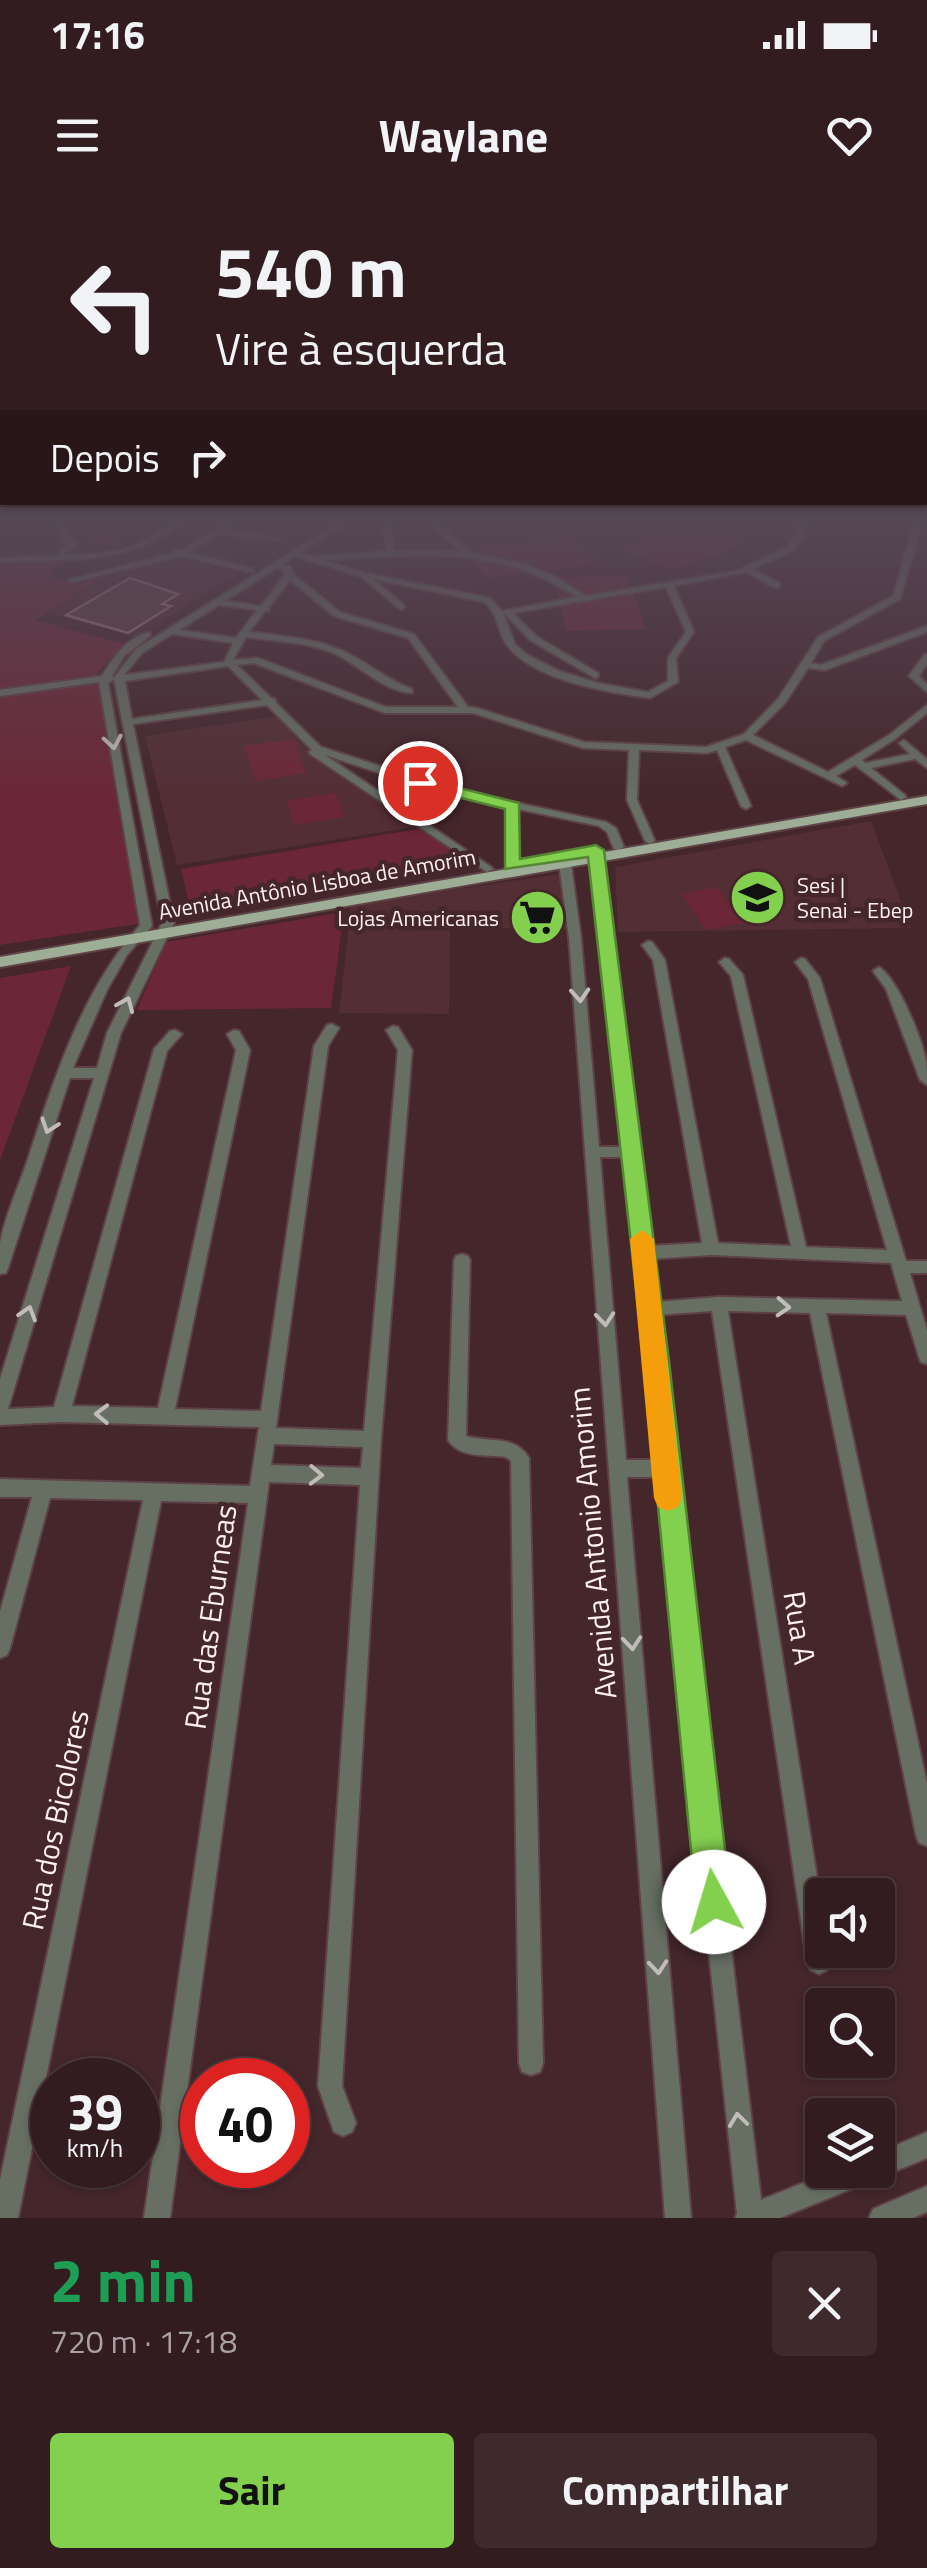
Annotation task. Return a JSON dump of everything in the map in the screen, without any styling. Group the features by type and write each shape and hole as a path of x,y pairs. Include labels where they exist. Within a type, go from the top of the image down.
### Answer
{"main road":[{"name":"Avenida Antônio Lisboa de Amorim","path":"596,854 901,797 927,797"},
{"name":"Avenida Antônio Lisboa de Amorim","path":"158,928 927,797"},
{"name":"Avenida Antônio Lisboa de Amorim","path":"0,962 129,940 158,928 488,869 565,860"},
{"path":"0,951 158,928"}],"street":[{"path":"158,928 104,678 128,647 179,615"},
{"path":"118,678 139,651 197,615"},
{"path":"228,663 241,637 260,615"},
{"path":"342,615 401,630 416,640 465,710"},
{"path":"505,615 509,643 542,668 650,695 673,682 672,658 690,632 682,615"},
{"path":"509,615 533,638 596,676 593,682"},
{"path":"0,693 228,663 268,664 386,710 485,712 574,743 678,751 720,746 747,736 771,715 821,639 864,615"},
{"path":"804,664 822,668 927,629"},
{"path":"171,631 326,649 345,656 372,676 409,690"},
{"path":"927,657 914,676 927,688"},
{"path":"228,663 272,701 305,742 362,789 456,844 488,869"},
{"path":"0,1407 103,1073 158,928 129,722 118,678"},
{"path":"129,722 272,701"},
{"path":"831,775 860,763 927,708"},
{"path":"747,736 842,783"},
{"path":"305,742 396,776 607,826 618,847"},
{"path":"904,743 922,760"},
{"path":"720,746 746,806"},
{"path":"634,750 632,800 650,841"},
{"path":"678,751 684,769"},
{"path":"860,763 922,760"},
{"path":"860,763 901,797"},
{"path":"511,866 514,806"},
{"path":"596,854 644,1254 749,2218 823,2188"},
{"name":"Avenida Antonio Amorim","path":"565,860 592,1152 591,1255 618,1468 678,2218"},
{"path":"575,938 608,940"},
{"path":"0,1268 88,1018 129,940"},
{"path":"648,945 659,960 711,1250"},
{"path":"724,962 737,975 800,1253"},
{"path":"801,962 814,978 927,1357"},
{"path":"879,971 892,988 927,1080"},
{"name":"Rua das Eburneas","path":"157,2218 321,1046 332,1028"},
{"path":"344,2124 330,2086 372,1439 406,1050 392,1030"},
{"path":"60,1414 161,1048 175,1034"},
{"path":"165,1415 242,1050 234,1034"},
{"path":"67,1073 103,1073"},
{"path":"592,1152 632,1152"},
{"path":"644,1254 711,1250 800,1253 927,1268"},
{"path":"462,1260 457,1440 465,1446 519,1455 530,2063"},
{"path":"650,1309 719,1304 817,1308 911,1301 927,1294"},
{"name":"Rua A","path":"719,1304 806,1878"},
{"path":"817,1308 927,1835"},
{"path":"0,1417 165,1415 372,1439"},
{"path":"618,1468 665,1469"},
{"path":"262,1472 370,1477"},
{"path":"0,1488 258,1496"},
{"path":"0,1648 43,1489"},
{"name":"Rua dos Bicolores","path":"6,2218 154,1493"},
{"path":"895,2159 927,2145"},
{"path":"882,2218 927,2199"}],"shaded area":[{"path":"0,615 43,615 35,620 125,644 93,678 0,691"},
{"path":"55,615 171,615 136,637"},
{"path":"562,615 641,615 646,629 566,631"},
{"path":"99,682 116,794 143,923 0,945 0,695"},
{"path":"278,716 300,743 414,827 177,865 145,736"},
{"path":"294,739 306,773 255,781 244,746"},
{"path":"335,793 345,817 295,825 286,801"},
{"name":"Sesi | Senai - Ebep","path":"871,821 911,928 618,932 615,867"},
{"path":"424,828 472,862 199,911 190,908 181,869"},
{"path":"565,873 570,929 453,928 454,915 450,927 449,1014 339,1013 351,905"},
{"path":"717,887 743,923 706,930 682,894"},
{"path":"344,912 331,1008 137,1010 166,942"},
{"path":"71,966 0,1160 0,978"}],"building":[{"path":"67,615 156,615 128,633"},
{"name":"Lojas Americanas","path":"519,904 558,905 558,926 518,925"}],"slow traffic":[{"path":"642,1239 668,1498"}],"place":[{"name":"Sesi | Senai - Ebep","path":"758,898"},
{"name":"Lojas Americanas","path":"538,918"}],"route":[{"path":"420,783 514,806 511,866 596,850 657,1361 665,1469 714,1902"}]}
